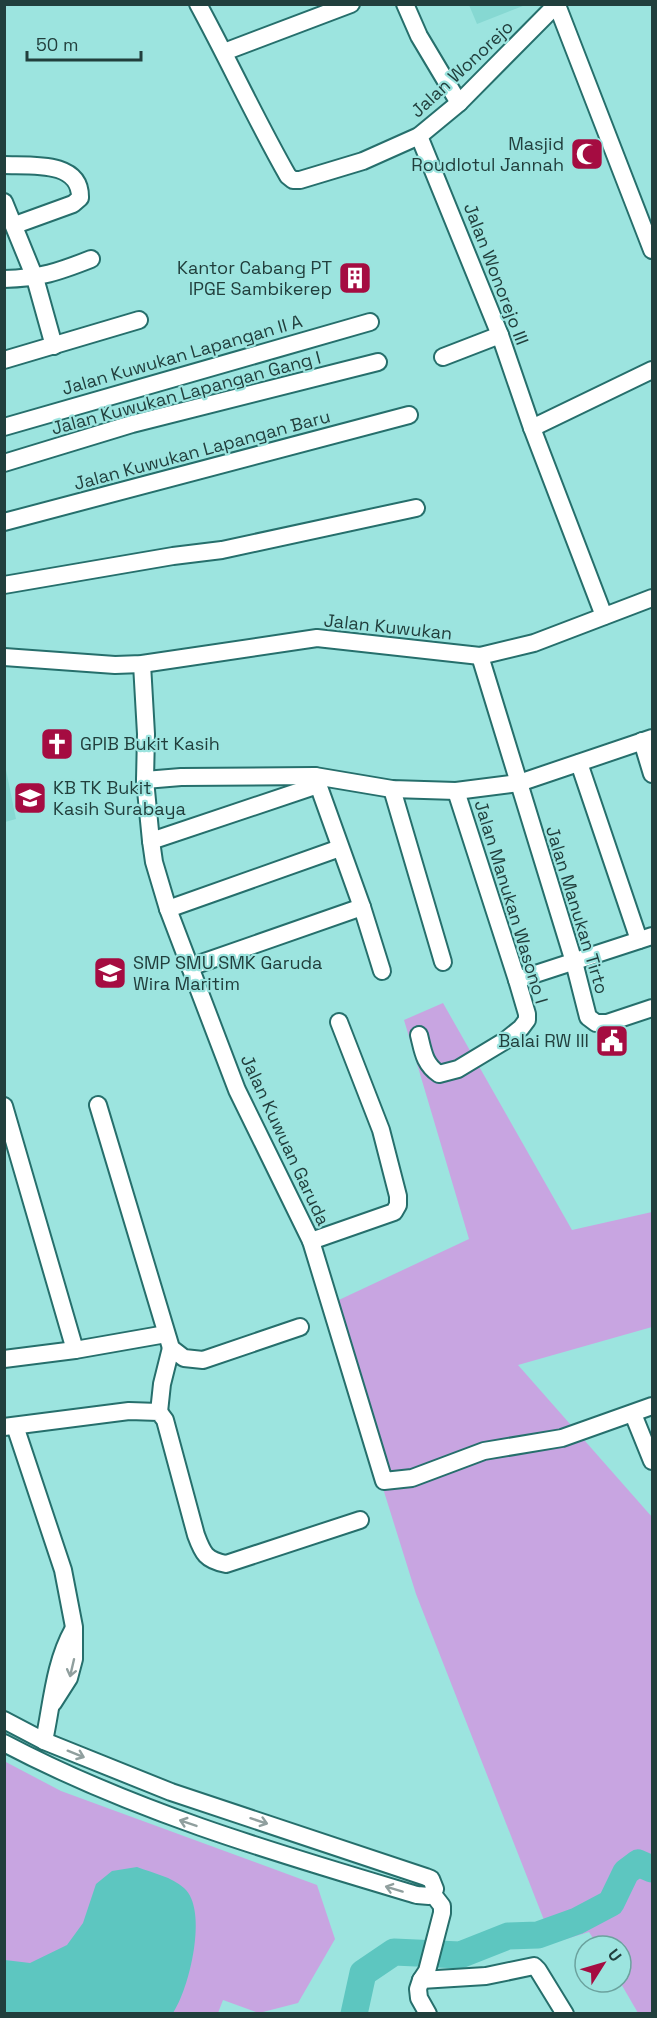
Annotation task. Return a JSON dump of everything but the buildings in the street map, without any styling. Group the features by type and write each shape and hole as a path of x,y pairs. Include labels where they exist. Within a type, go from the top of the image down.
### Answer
{"street":[{"path":"198,4 224,52 351,4"},
{"path":"405,4 419,36 459,103"},
{"path":"557,5 652,250"},
{"name":"Jalan Wonorejo","path":"224,52 262,130 288,176 293,180 315,177 363,161 419,136 459,103 557,5"},
{"name":"Jalan Wonorejo III","path":"419,136 500,334 532,428 604,615"},
{"path":"4,165 56,167 76,181 80,189 80,198 73,204 15,225"},
{"path":"4,201 34,278 54,346"},
{"path":"4,279 34,278 55,273 91,259"},
{"path":"4,360 139,320"},
{"name":"Jalan Kuwukan Lapangan II A","path":"4,427 370,322"},
{"path":"443,357 500,334"},
{"name":"Jalan Kuwukan Lapangan Gang I","path":"4,463 132,424 378,362"},
{"path":"532,428 652,370"},
{"name":"Jalan Kuwukan Lapangan Baru","path":"4,522 409,415"},
{"path":"4,585 162,557 222,550 416,508"},
{"name":"Jalan Kuwukan","path":"4,657 115,665 142,664 317,638 480,656 534,643 652,598"},
{"name":"Jalan Manukan Tirto","path":"480,656 574,962 588,1017 596,1023 607,1023 652,1008"},
{"name":"Jalan Kuwuan Garuda","path":"142,664 146,734 145,780 154,862 189,967 237,1090 311,1241 394,1212 398,1205 397,1187 381,1130 339,1022"},
{"path":"145,780 181,777 316,781 392,789 456,791 519,783 647,740 652,774"},
{"path":"517,980 646,938 579,763"},
{"path":"151,841 316,781"},
{"path":"316,781 362,907 382,971"},
{"path":"392,789 443,962"},
{"name":"Jalan Manukan Wasono I","path":"419,1035 425,1060 439,1074 458,1069 506,1040 527,1020 517,980 456,791"},
{"path":"168,909 340,848"},
{"path":"189,967 362,907"},
{"path":"98,1105 168,1341 159,1412 165,1420 202,1552 212,1561 226,1564 360,1520"},
{"path":"4,1106 75,1350"},
{"path":"311,1241 384,1481 412,1478 484,1451 562,1438 652,1406"},
{"path":"168,1341 184,1358 203,1360 300,1327"},
{"path":"4,1359 168,1341"},
{"path":"44,1741 52,1703 69,1678 74,1659 74,1627 63,1570 10,1427 129,1411 159,1412"},
{"path":"633,1414 652,1461"},
{"path":"4,1720 44,1741 171,1792 426,1877 431,1879 435,1889 429,1896 417,1895 295,1859 156,1812 4,1743"},
{"path":"428,2013 419,1998 418,1989 427,1971 442,1906 432,1893"},
{"path":"421,1980 486,1976 534,1966 565,2013"}],"shaded area":[{"path":"469,4 528,4 477,24 469,5"},
{"path":"5,765 16,819 4,822"},
{"path":"443,1003 572,1230 652,1212 652,1327 518,1365 652,1517 652,2013 638,2013 627,1994 633,1994 633,1934 590,1934 589,1932 573,1934 573,1937 553,1943 416,1594 326,1306 469,1239 404,1020"},
{"path":"4,1761 61,1791 317,1885 335,1939 298,2003 259,2013 223,2000 218,2013 5,2013"}],"water":[{"path":"137,1867 168,1878 184,1888 191,1899 195,1914 196,1931 190,1969 185,1987 173,2013 5,2013 5,1960 30,1963 67,1945 83,1923 96,1884 112,1871"}],"waterway":[{"path":"354,2014 363,1973 394,1952 460,1955 508,1936 538,1935 577,1921 611,1903 626,1872 638,1863 652,1869"}],"place":[{"name":"Masjid Roudlotul Jannah","path":"587,154"},
{"name":"Kantor Cabang PT IPGE Sambikerep","path":"355,278"},
{"name":"GPIB Bukit Kasih","path":"57,744"},
{"name":"KB TK Bukit Kasih Surabaya","path":"30,798"},
{"name":"SMP SMU SMK Garuda Wira Maritim","path":"110,973"},
{"name":"Balai RW III","path":"612,1041"}]}
